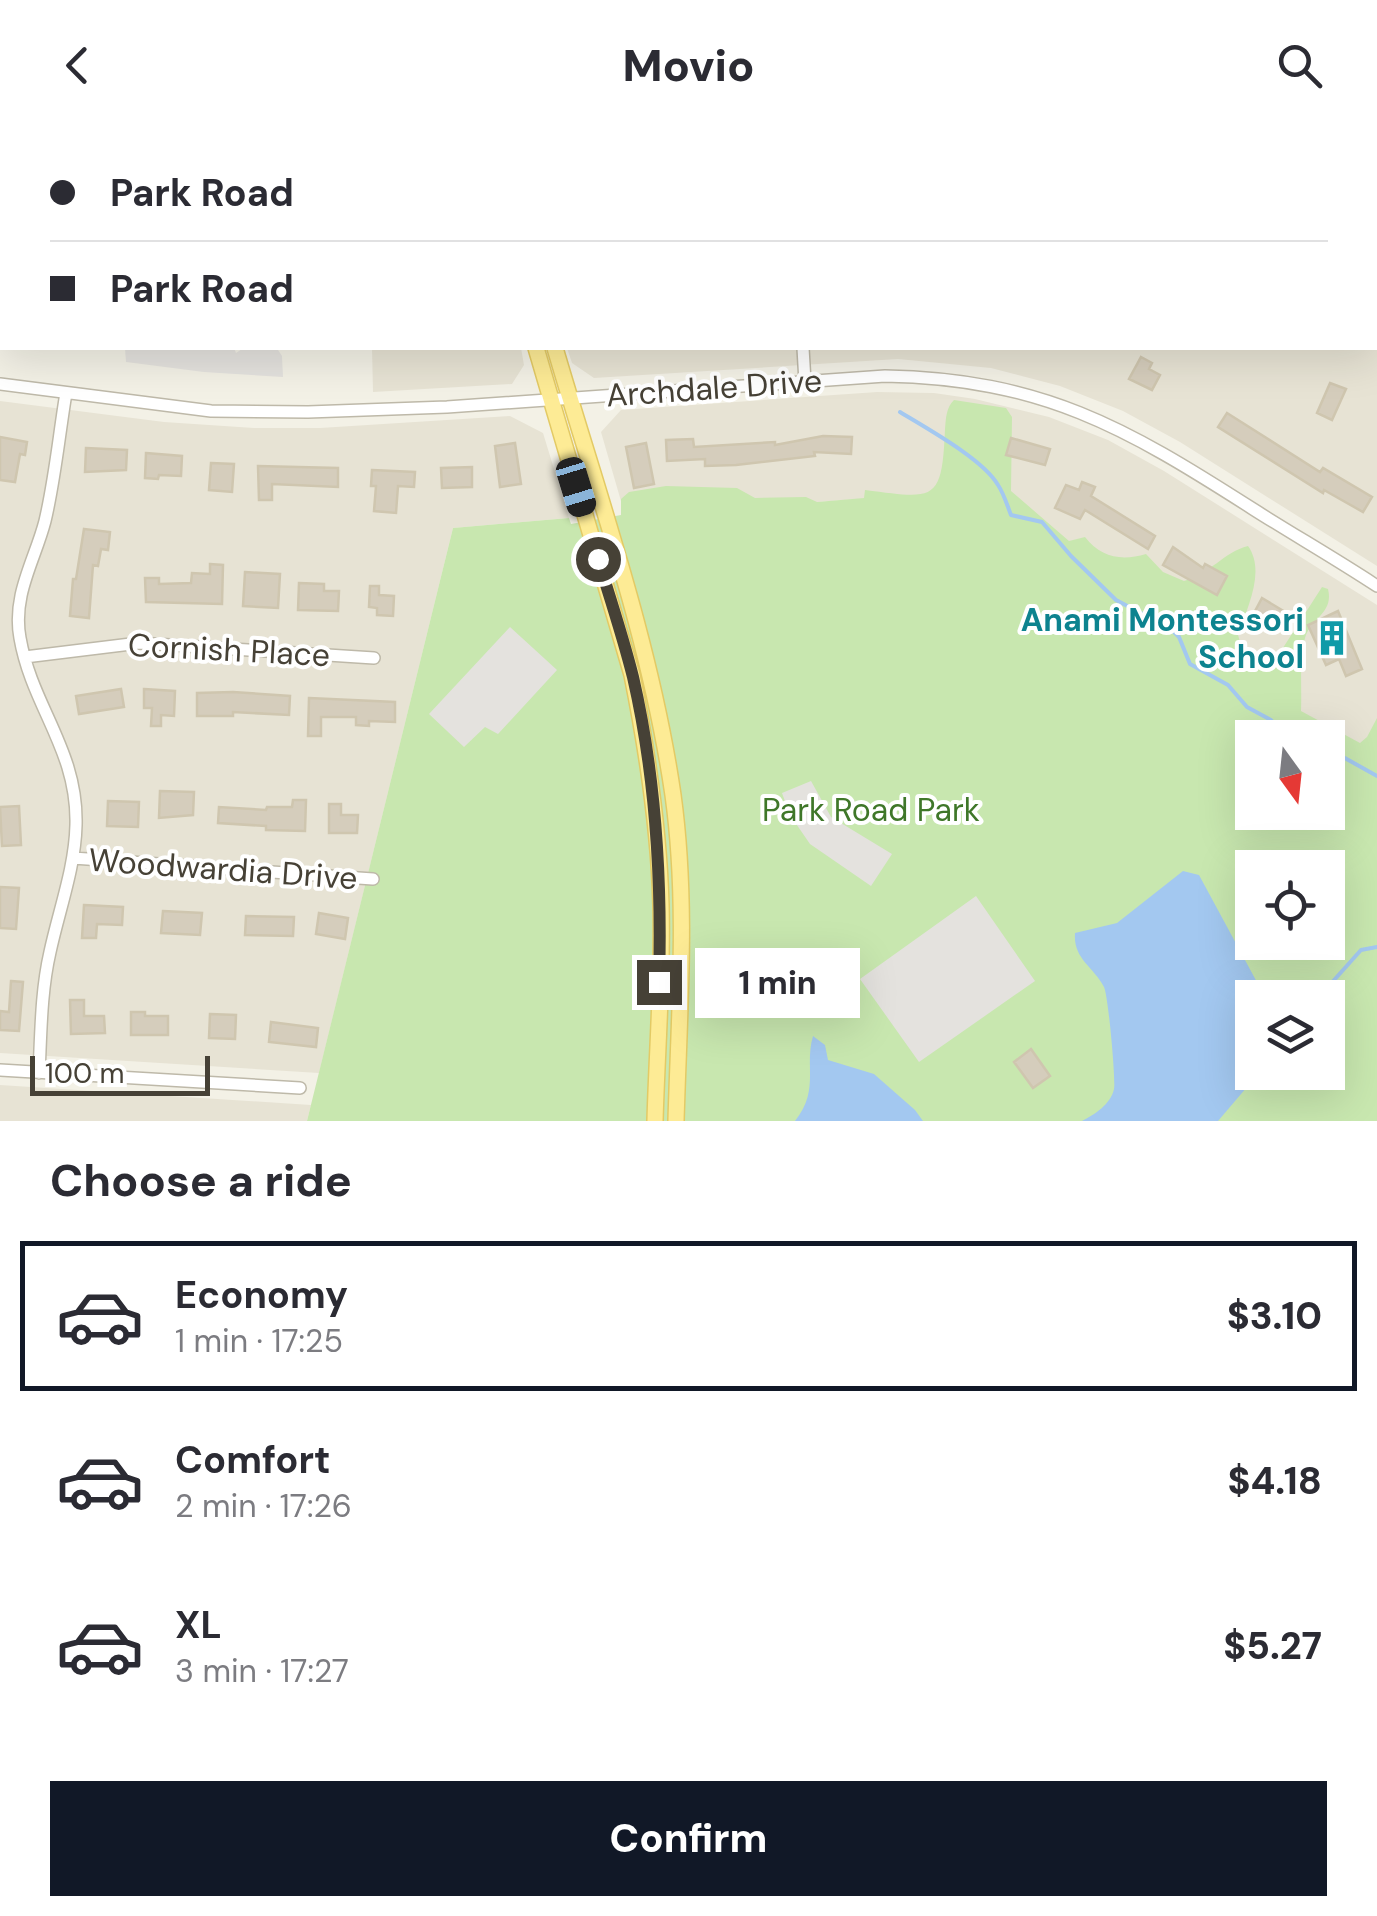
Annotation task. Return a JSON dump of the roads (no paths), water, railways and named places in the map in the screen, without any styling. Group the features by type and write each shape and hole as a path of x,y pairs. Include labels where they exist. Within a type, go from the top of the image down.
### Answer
{"main road":[{"path":"537,350 632,674 642,721 662,908 655,1121"},
{"path":"556,350 632,610 658,713 673,798 681,914 676,1121"}],"street":[{"path":"803,350 805,382"},
{"name":"Archdale Drive","path":"0,384 237,412 447,406 885,376 956,380 1016,391 1115,426 1173,457 1377,586"},
{"path":"39,1073 45,974 76,828 73,777 25,657 19,608 25,576 48,509 66,393"},
{"name":"Cornish Place","path":"25,657 138,643 374,658"},
{"name":"Woodwardia Drive","path":"72,858 373,879"},
{"path":"0,1070 300,1088"}],"water":[{"path":"1183,871 1199,875 1235,942 1235,960 1245,960 1256,980 1235,980 1235,1090 1244,1090 1218,1121 1082,1121 1106,1104 1114,1082 1106,993 1080,956 1075,933 1117,923"},
{"path":"813,1036 825,1045 828,1060 874,1074 923,1121 795,1121 807,1099"}],"waterway":[{"path":"900,412 980,465 998,485 1011,515 1042,522 1116,600 1171,629 1179,637 1190,664 1228,685 1247,707 1271,720"},
{"path":"1345,758 1377,776"},
{"path":"1334,980 1361,950 1377,947"}],"place":[{"name":"Anami Montessori School","path":"1332,638"}],"park label":[{"name":"Park Road Park","path":"871,810"}]}
